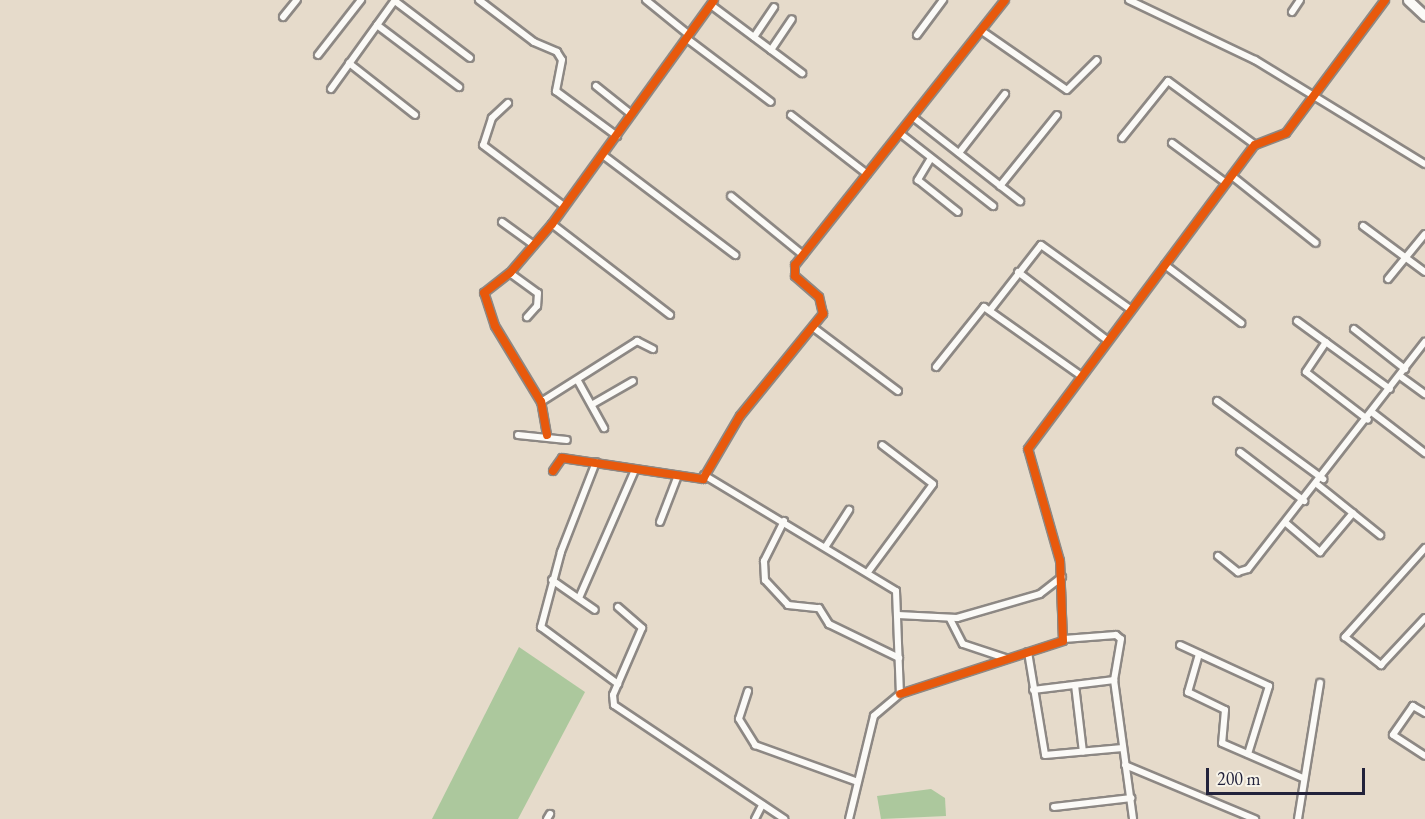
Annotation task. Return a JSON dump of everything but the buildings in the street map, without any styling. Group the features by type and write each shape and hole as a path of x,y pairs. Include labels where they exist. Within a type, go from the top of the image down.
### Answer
{"main road":[{"path":"1408,0 1425,16"}],"street":[{"path":"283,17 297,0"},
{"path":"318,55 361,0"},
{"path":"331,89 395,0 470,58"},
{"path":"479,0 534,42 557,52 562,60 556,91 616,136"},
{"path":"646,0 687,36 771,102"},
{"path":"917,35 943,0"},
{"path":"553,471 561,458 596,462 698,481 704,475 740,416 814,327 823,310 819,297 794,273 803,255 914,118 1005,0"},
{"path":"1129,0 1315,93 1425,164"},
{"path":"1292,12 1300,0"},
{"path":"1064,639 1062,577 1028,453 1080,375 1255,145 1285,134 1384,0"},
{"path":"547,435 541,402 484,298 510,273 552,224 713,2 802,73"},
{"path":"754,37 774,7"},
{"path":"771,50 792,20"},
{"path":"377,25 459,87"},
{"path":"982,31 1067,90 1097,60"},
{"path":"349,63 415,115"},
{"path":"1122,138 1168,81 1255,145"},
{"path":"596,86 632,114"},
{"path":"959,153 1005,94"},
{"path":"508,103 492,118 483,145 564,207"},
{"path":"791,115 867,174"},
{"path":"1000,186 1057,115"},
{"path":"914,118 1020,201"},
{"path":"901,134 993,206"},
{"path":"1172,143 1226,183"},
{"path":"603,155 735,255"},
{"path":"931,158 918,180 958,212"},
{"path":"1232,176 1316,243"},
{"path":"731,196 803,255"},
{"path":"502,222 534,245"},
{"path":"552,224 670,315"},
{"path":"1363,226 1425,272"},
{"path":"1388,279 1425,234"},
{"path":"991,309 1018,272 1044,245 1130,309"},
{"path":"1164,265 1241,323"},
{"path":"1018,272 1107,340"},
{"path":"510,273 538,293 537,306 527,317"},
{"path":"936,367 981,308 991,309 1080,375"},
{"path":"1297,321 1390,389"},
{"path":"814,327 898,391"},
{"path":"1354,329 1405,369"},
{"path":"541,402 578,381 637,341 653,349"},
{"path":"1326,342 1306,372 1368,420"},
{"path":"1218,556 1245,572 1323,479 1425,342"},
{"path":"1400,376 1425,394"},
{"path":"578,381 593,404 604,428"},
{"path":"593,404 633,381"},
{"path":"1217,401 1323,479"},
{"path":"1373,413 1425,453"},
{"path":"518,435 547,435 567,440"},
{"path":"868,572 933,484 882,446"},
{"path":"1240,452 1304,501"},
{"path":"596,462 552,580 541,629 618,684"},
{"path":"579,598 635,470"},
{"path":"704,475 896,589 900,694"},
{"path":"660,522 677,478"},
{"path":"1318,485 1380,535"},
{"path":"826,546 849,510"},
{"path":"1286,524 1320,552 1353,513"},
{"path":"784,521 764,561 765,580 788,605 819,608 829,624 899,658"},
{"path":"1425,548 1345,637 1379,666 1425,618"},
{"path":"898,615 950,619 1040,594 1062,577"},
{"path":"552,580 595,610"},
{"path":"618,607 642,628 618,684 614,705 784,819"},
{"path":"950,619 963,644 1005,658"},
{"path":"849,819 876,713 900,694 1064,639 1118,636 1114,680 1133,819"},
{"path":"1180,645 1269,686 1248,754"},
{"path":"1028,652 1044,754 1123,748"},
{"path":"1199,654 1189,694 1225,710 1220,741 1303,778"},
{"path":"1033,690 1114,680"},
{"path":"1298,819 1320,683"},
{"path":"1075,685 1083,752"},
{"path":"748,691 739,719 755,745 858,782"},
{"path":"1425,713 1413,706 1393,735 1425,756"},
{"path":"1125,765 1242,816 1254,819"},
{"path":"1054,807 1131,798"},
{"path":"755,819 762,805"}],"green space":[{"path":"519,647 585,692 518,819 432,819"},
{"path":"931,789 945,798 946,816 881,819 877,796"}],"cycle path":[{"path":"547,435 541,402 495,326 484,293 510,273 552,224 714,0"},
{"path":"553,471 562,458 703,479 740,416 823,314 819,297 795,276 795,265 1005,0"},
{"path":"900,694 1063,641 1060,561 1028,449 1255,145 1286,133 1385,0"}]}
